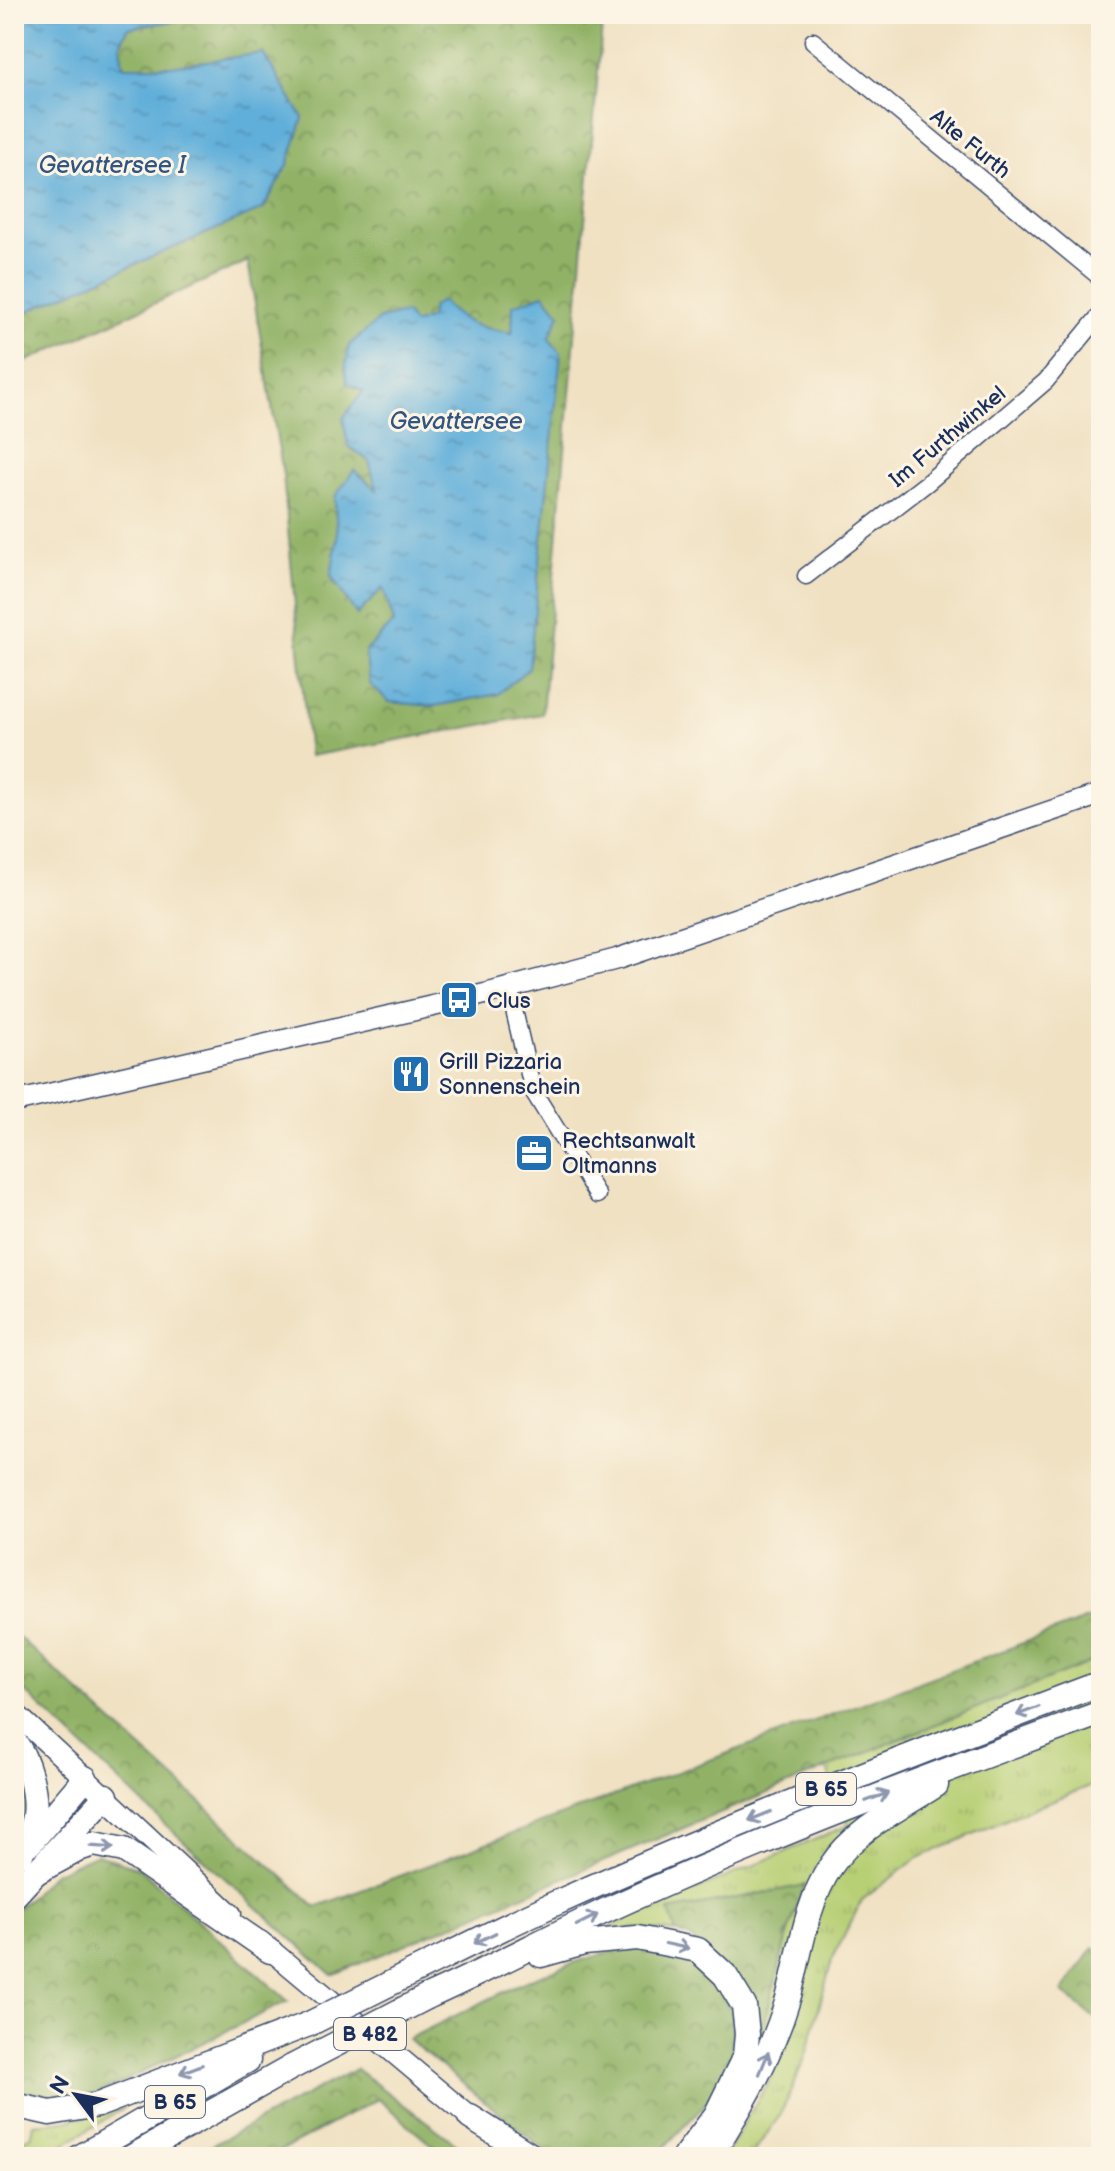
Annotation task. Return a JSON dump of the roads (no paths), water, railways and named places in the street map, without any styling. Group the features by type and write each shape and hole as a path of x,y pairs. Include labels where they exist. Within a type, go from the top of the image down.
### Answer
{"highway":[{"name":"B 65","path":"80,2157 267,2044 555,1904 750,1820 938,1744 1101,1683"},
{"name":"B 65","path":"132,2157 292,2067 427,1997 492,1969 605,1911 786,1832 1101,1713"},
{"path":"14,1741 22,1751 33,1789 34,1816 14,1896"},
{"path":"698,2154 756,2081 780,2023 813,1905 830,1867 847,1846 865,1832 975,1759"},
{"path":"22,1864 85,1778"},
{"path":"22,1864 106,1796"},
{"path":"22,1864 94,1844 124,1850 270,1951"},
{"path":"492,1969 584,1943 628,1937 698,1950 725,1975 744,2006 747,2034 745,2056 698,2154"},
{"path":"14,2105 50,2113 98,2105 267,2044"},
{"path":"470,2117 533,2157"}],"main road":[{"path":"14,1102 509,989 617,959 1101,794"},
{"name":"B 482","path":"14,1712 270,1951 516,2157"}],"street":[{"name":"Alte Furth","path":"813,41 1101,278"},
{"name":"Im Furthwinkel","path":"806,576 927,483 1046,381 1101,314"},
{"path":"509,989 533,1091 597,1195"}],"water":[{"name":"Gevattersee I","path":"14,14 219,14 128,28 120,45 123,66 171,66 263,53 303,118 288,165 263,209 14,317"},
{"name":"Gevattersee","path":"544,294 560,314 549,339 561,353 529,668 498,694 434,706 389,702 370,684 365,652 394,622 383,588 357,615 331,576 337,539 335,497 354,470 377,490 369,461 348,446 343,418 363,391 347,383 345,370 349,345 380,319 405,313 414,324 430,318 432,307 441,301 473,324 512,333 513,305"}],"place":[{"name":"Clus","path":"459,1000"},
{"name":"Grill Pizzaria Sonnenschein","path":"411,1074"},
{"name":"Rechtsanwalt Oltmanns","path":"534,1153"}]}
